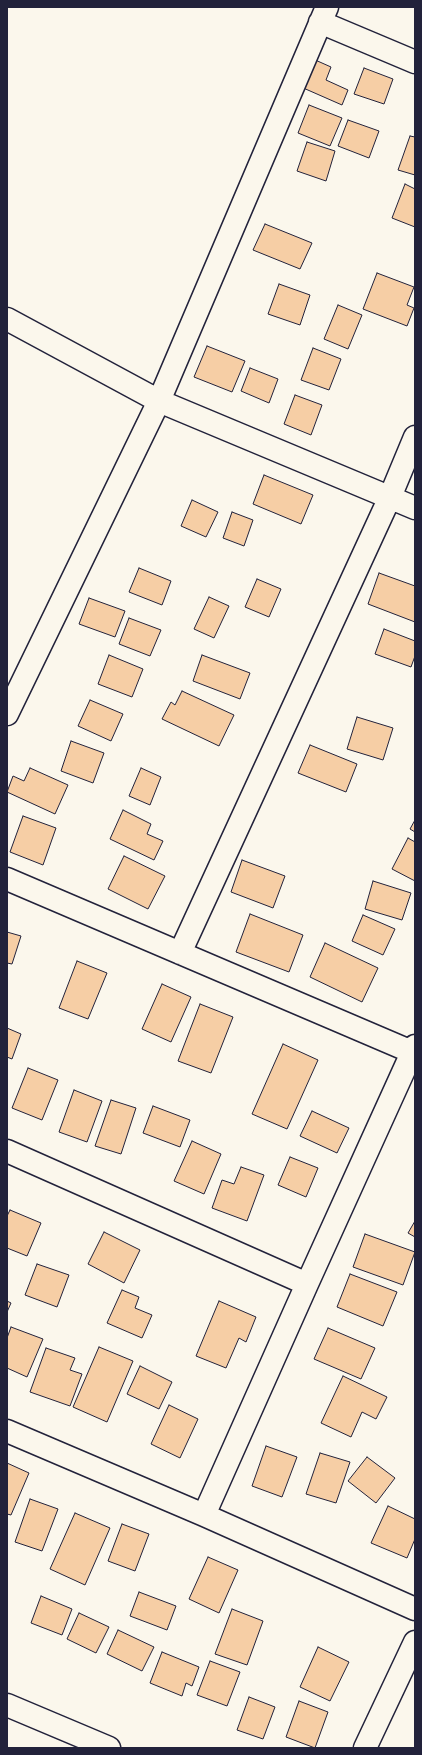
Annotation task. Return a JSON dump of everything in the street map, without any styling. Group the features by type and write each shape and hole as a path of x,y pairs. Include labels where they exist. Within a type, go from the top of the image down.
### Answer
{"street":[{"path":"7,714 158,401 323,14 415,62"},
{"path":"7,319 158,401 415,508"},
{"path":"180,953 390,497 415,437"},
{"path":"7,879 180,953 414,1049 204,1515"},
{"path":"7,1151 307,1284"},
{"path":"7,1431 204,1515 415,1609"},
{"path":"365,1748 415,1642"},
{"path":"7,1705 109,1748"}],"building":[{"path":"313,59 331,67 326,80 348,90 342,105 301,87"},
{"path":"364,68 393,79 384,104 354,94"},
{"path":"309,105 342,118 330,146 298,133"},
{"path":"348,120 379,131 369,158 338,146"},
{"path":"410,136 415,137 415,175 398,170"},
{"path":"307,142 335,151 326,181 297,171"},
{"path":"405,184 415,189 415,227 392,218"},
{"path":"265,224 312,243 300,269 253,250"},
{"path":"377,273 414,287 407,305 414,308 407,326 363,309"},
{"path":"279,284 310,295 300,325 268,314"},
{"path":"338,305 362,315 348,349 324,339"},
{"path":"207,346 245,361 232,392 194,377"},
{"path":"313,348 341,359 329,390 301,380"},
{"path":"250,368 278,379 269,403 241,391"},
{"path":"295,395 322,405 311,435 284,424"},
{"path":"264,475 313,495 301,524 253,504"},
{"path":"192,500 218,512 206,537 181,526"},
{"path":"232,512 253,520 244,546 223,538"},
{"path":"139,568 171,581 162,605 129,592"},
{"path":"379,573 415,586 415,622 368,604"},
{"path":"257,579 281,589 269,617 245,607"},
{"path":"209,597 229,606 214,638 194,629"},
{"path":"89,598 125,611 115,637 79,624"},
{"path":"129,618 161,630 150,656 119,644"},
{"path":"384,629 415,641 415,656 411,667 375,654"},
{"path":"109,655 143,669 132,697 98,684"},
{"path":"202,655 250,673 240,699 193,681"},
{"path":"182,691 234,715 219,746 162,719 171,702 175,705"},
{"path":"90,700 123,714 111,741 78,726"},
{"path":"357,717 393,728 383,760 347,749"},
{"path":"71,741 104,753 93,783 61,771"},
{"path":"310,745 357,764 346,792 298,773"},
{"path":"30,768 68,785 55,814 7,792 13,776 24,781"},
{"path":"141,768 161,777 150,805 129,796"},
{"path":"123,810 151,824 147,834 163,841 154,860 110,839"},
{"path":"23,816 56,828 43,865 10,852"},
{"path":"415,820 415,832 410,829"},
{"path":"408,838 415,842 415,881 392,869"},
{"path":"124,856 165,876 148,909 108,889"},
{"path":"242,860 285,876 273,908 231,892"},
{"path":"373,881 411,893 402,920 365,909"},
{"path":"250,914 303,935 289,972 236,952"},
{"path":"363,915 395,929 383,955 352,941"},
{"path":"7,932 21,936 12,964 7,963"},
{"path":"325,943 378,968 362,1002 310,977"},
{"path":"77,961 107,973 88,1019 59,1008"},
{"path":"162,984 191,997 171,1042 142,1029"},
{"path":"200,1004 233,1017 211,1073 178,1061"},
{"path":"7,1028 21,1034 12,1059 7,1057"},
{"path":"283,1044 318,1060 287,1129 252,1114"},
{"path":"28,1068 58,1080 42,1120 12,1108"},
{"path":"74,1090 102,1101 87,1142 59,1132"},
{"path":"111,1100 136,1108 121,1154 95,1146"},
{"path":"153,1106 190,1120 180,1147 143,1133"},
{"path":"312,1111 349,1128 337,1153 300,1136"},
{"path":"192,1141 221,1154 204,1194 174,1181"},
{"path":"290,1157 318,1168 306,1197 278,1185"},
{"path":"241,1167 264,1175 247,1221 212,1208 222,1180 234,1184"},
{"path":"10,1210 41,1223 27,1256 7,1248 7,1216"},
{"path":"415,1221 415,1237 408,1233"},
{"path":"104,1232 140,1250 124,1283 88,1264"},
{"path":"365,1234 415,1252 403,1285 353,1267"},
{"path":"37,1264 69,1275 57,1307 25,1295"},
{"path":"350,1274 397,1292 383,1326 337,1307"},
{"path":"122,1290 139,1297 135,1308 152,1315 142,1338 107,1323"},
{"path":"7,1301 11,1303 7,1312"},
{"path":"219,1301 256,1317 246,1342 239,1338 226,1368 196,1356"},
{"path":"11,1327 43,1339 27,1377 7,1368 7,1338"},
{"path":"328,1328 375,1348 361,1379 314,1359"},
{"path":"99,1347 133,1361 107,1422 73,1407"},
{"path":"46,1348 75,1358 70,1370 82,1374 70,1406 30,1392"},
{"path":"140,1366 172,1382 159,1409 127,1394"},
{"path":"343,1376 387,1397 376,1419 362,1412 351,1437 321,1423"},
{"path":"169,1405 198,1419 180,1458 151,1444"},
{"path":"266,1446 297,1457 282,1497 252,1486"},
{"path":"320,1453 350,1462 336,1503 306,1494"},
{"path":"367,1457 395,1478 376,1503 348,1481"},
{"path":"7,1463 29,1473 11,1515 7,1514"},
{"path":"30,1499 58,1509 42,1551 15,1542"},
{"path":"388,1506 415,1519 415,1539 407,1558 371,1543"},
{"path":"75,1513 110,1528 85,1585 50,1569"},
{"path":"122,1524 149,1534 135,1571 108,1561"},
{"path":"208,1557 238,1570 219,1613 189,1599"},
{"path":"139,1592 176,1606 167,1630 130,1616"},
{"path":"41,1596 72,1609 62,1635 31,1623"},
{"path":"232,1609 263,1621 247,1665 215,1654"},
{"path":"79,1613 109,1627 96,1653 67,1639"},
{"path":"118,1630 154,1647 142,1671 107,1654"},
{"path":"318,1647 349,1662 330,1701 300,1687"},
{"path":"162,1652 199,1667 192,1686 186,1683 182,1696 150,1683"},
{"path":"210,1661 240,1672 227,1706 197,1695"},
{"path":"249,1697 275,1707 263,1739 237,1730"},
{"path":"299,1701 328,1712 315,1748 286,1737"}]}
